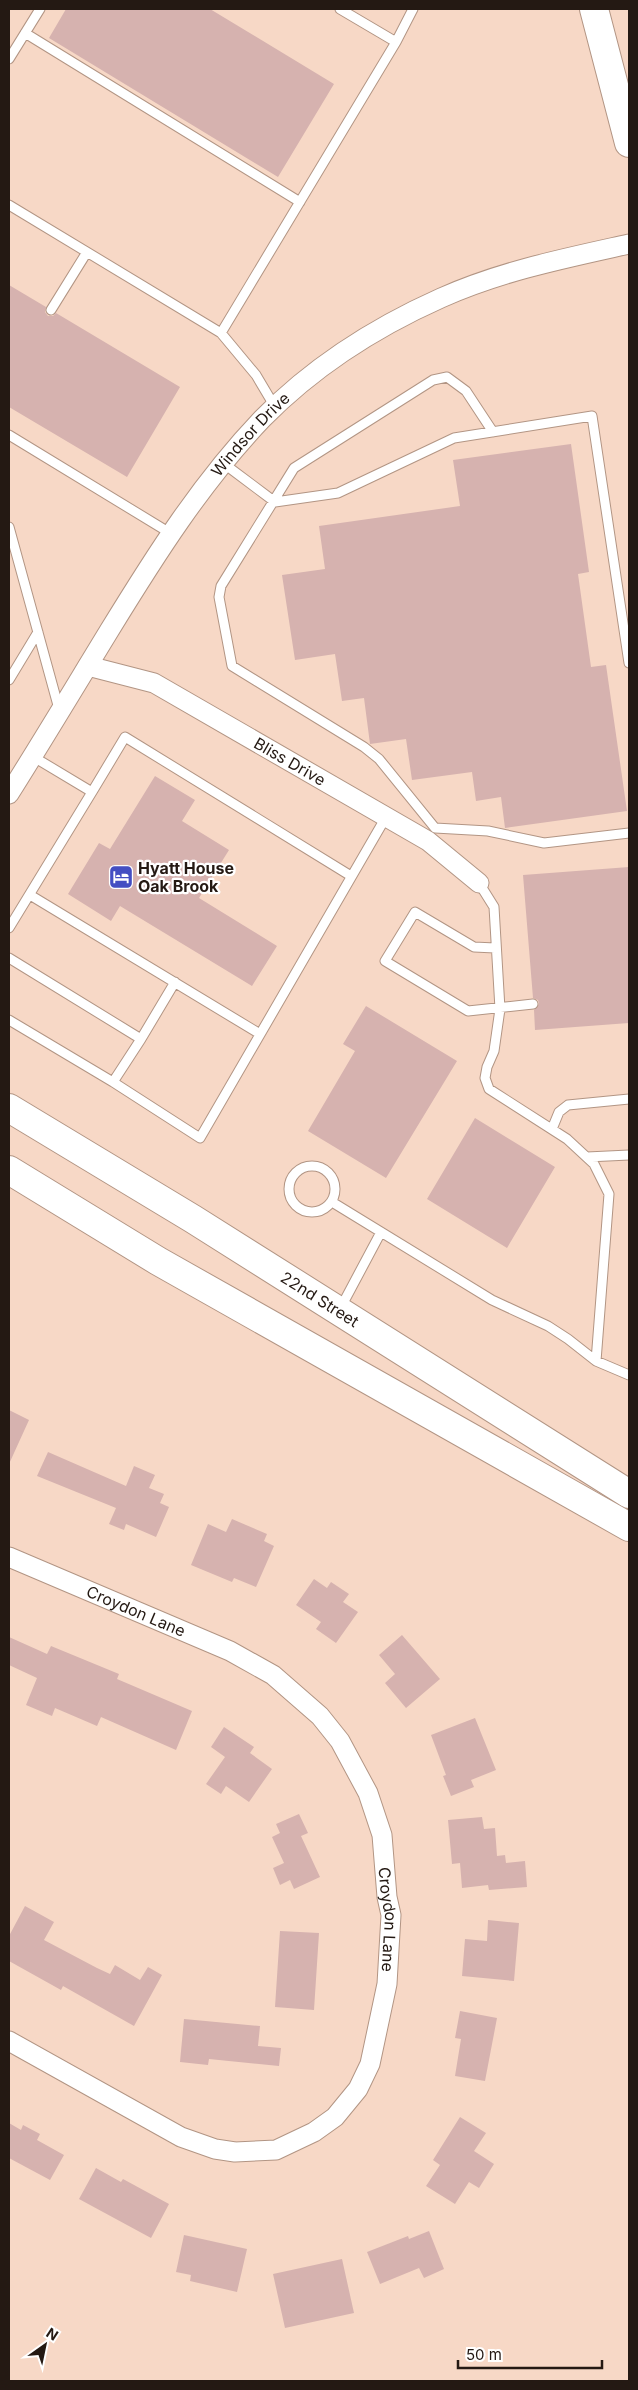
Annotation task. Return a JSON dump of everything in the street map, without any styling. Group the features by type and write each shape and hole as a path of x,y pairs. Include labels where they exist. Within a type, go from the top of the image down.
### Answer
{"main road":[{"path":"594,9 629,143"},
{"name":"22nd Street","path":"9,1108 193,1219 629,1494"},
{"path":"9,1170 158,1261 629,1526"}],"street":[{"name":"Windsor Drive","path":"9,794 170,533 223,463 275,407 313,374 406,314 443,297 499,276 629,244"},
{"name":"Bliss Drive","path":"88,666 154,682 386,817 432,834 479,883"},
{"name":"Croydon Lane","path":"9,1557 230,1651 273,1675 291,1688 320,1716 340,1741 368,1793 382,1835 387,1897 391,1915 387,1984 375,2046 364,2078 347,2105 335,2117 314,2132 276,2150 235,2152 201,2145 181,2137 9,2041"}],"lane":[{"path":"9,59 40,9"},
{"path":"340,9 396,42"},
{"path":"221,333 396,42 413,9"},
{"path":"24,33 300,202"},
{"path":"9,205 221,333 256,375 275,407"},
{"path":"51,310 87,252"},
{"path":"492,432 466,391 447,376 433,380 294,468 275,502 221,586 220,597 232,666 364,747 379,759 432,834 488,831 544,842 629,833"},
{"path":"223,463 275,502 338,493 454,438 592,416 629,663"},
{"path":"9,435 170,533"},
{"path":"9,528 60,712"},
{"path":"9,680 38,632"},
{"path":"9,928 126,737 351,876"},
{"path":"32,756 92,792"},
{"path":"9,1020 113,1082 200,1138 386,817"},
{"path":"479,883 494,907 500,1009 494,1051 485,1078 489,1089 567,1138 594,1164 609,1194 596,1361"},
{"path":"30,896 260,1034"},
{"path":"495,948 474,947 415,912 385,962 468,1011 533,1004"},
{"path":"9,958 141,1039"},
{"path":"113,1082 175,982"},
{"path":"552,1129 559,1112 568,1105 629,1099"},
{"path":"587,1157 629,1155"},
{"path":"306,1168 322,1168 328,1172 335,1187 332,1202 319,1212 303,1211 292,1200 290,1184 293,1177 306,1168"},
{"path":"332,1202 492,1300 548,1326 596,1361 629,1375"},
{"path":"339,1311 381,1232"}],"building":[{"path":"66,9 210,9 334,84 278,177 49,38"},
{"path":"9,285 46,307 45,312 48,316 53,316 56,313 180,387 127,477 9,407"},
{"path":"571,444 589,572 578,574 591,667 606,665 627,811 505,828 501,797 476,801 472,772 412,780 406,739 370,744 364,698 342,701 335,654 295,660 282,575 325,569 319,526 460,506 453,460"},
{"name":"Hyatt House Oak Brook","path":"155,776 195,800 182,821 229,850 199,898 277,946 252,986 120,906 111,921 68,894 99,843 110,849"},
{"path":"629,867 629,1023 535,1030 534,1010 539,1004 538,1000 533,998 523,875"},
{"path":"366,1006 457,1061 386,1178 308,1131 355,1051 343,1044"},
{"path":"475,1118 555,1167 507,1248 427,1199"},
{"path":"9,1410 29,1420 9,1464"},
{"path":"48,1452 126,1486 134,1466 155,1475 149,1488 164,1494 160,1503 169,1507 156,1537 126,1524 124,1530 109,1524 116,1508 37,1476"},
{"path":"232,1519 267,1534 264,1541 274,1546 256,1587 234,1578 232,1582 191,1565 208,1524 226,1532"},
{"path":"314,1579 327,1588 331,1582 349,1594 343,1602 358,1612 336,1643 316,1629 321,1622 296,1605"},
{"path":"402,1635 440,1679 406,1708 385,1683 395,1674 379,1655"},
{"path":"9,1637 47,1654 51,1646 119,1674 117,1679 192,1711 176,1750 101,1717 97,1726 55,1708 52,1716 26,1705 37,1678 9,1665"},
{"path":"475,1718 496,1770 471,1780 474,1787 451,1796 443,1776 446,1775 431,1735"},
{"path":"224,1727 254,1747 250,1753 272,1769 249,1802 226,1786 221,1794 206,1784 225,1757 211,1747"},
{"path":"299,1814 308,1833 301,1836 320,1877 294,1889 290,1880 280,1885 273,1868 284,1863 272,1837 280,1833 276,1824"},
{"path":"482,1817 484,1829 495,1828 497,1856 505,1855 506,1863 525,1861 527,1887 489,1890 488,1885 462,1888 460,1863 452,1864 448,1820"},
{"path":"25,1906 54,1922 44,1940 97,1968 110,1974 115,1965 140,1980 148,1967 162,1975 134,2026 63,1986 61,1990 9,1961 9,1936"},
{"path":"488,1920 519,1923 514,1981 462,1976 465,1939 487,1941"},
{"path":"280,1931 319,1933 314,2010 275,2007"},
{"path":"460,2011 497,2018 485,2081 455,2076 461,2039 455,2038"},
{"path":"184,2019 260,2026 258,2046 281,2048 279,2066 209,2059 208,2065 180,2062"},
{"path":"460,2117 486,2133 474,2151 494,2164 479,2188 469,2182 455,2204 426,2186 440,2165 433,2160"},
{"path":"9,2123 21,2130 23,2125 40,2134 37,2140 64,2155 50,2180 9,2158"},
{"path":"96,2168 121,2182 123,2179 169,2204 151,2238 79,2199"},
{"path":"429,2231 444,2269 424,2278 419,2268 380,2284 367,2252 408,2236 409,2239"},
{"path":"184,2235 247,2249 237,2292 190,2281 191,2275 176,2272"},
{"path":"342,2259 354,2313 285,2328 273,2274"}],"place":[{"name":"Hyatt House Oak Brook","path":"121,877"}]}
